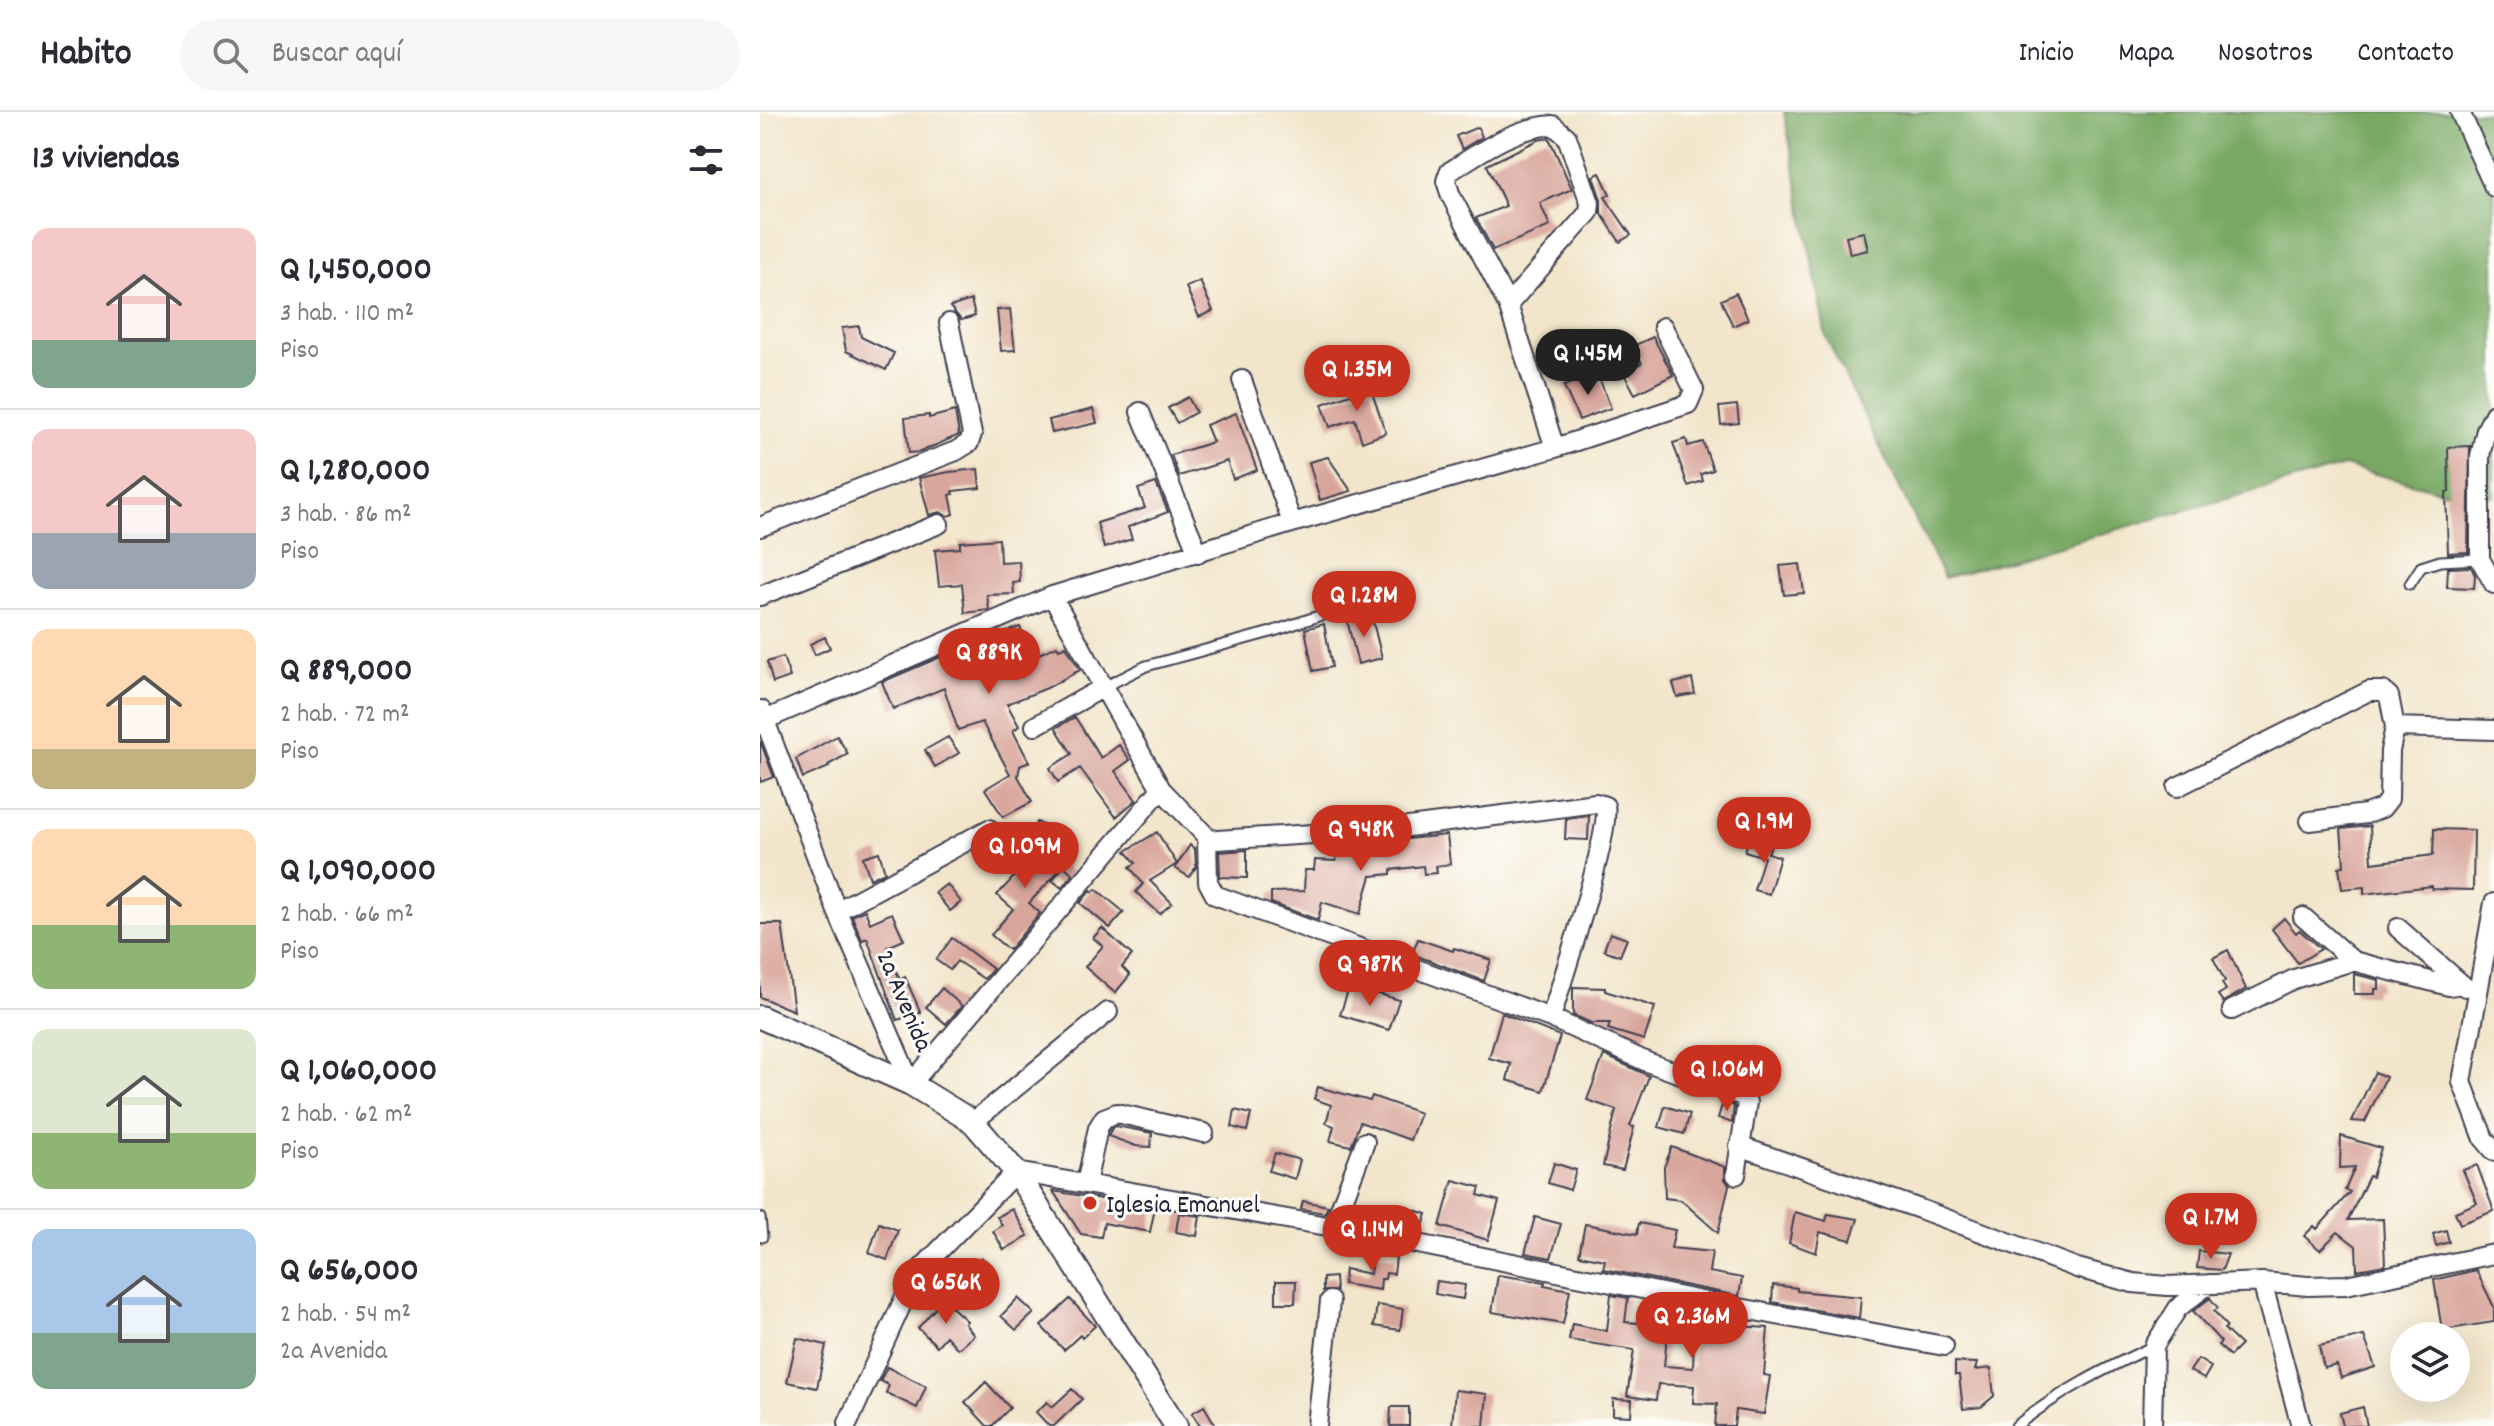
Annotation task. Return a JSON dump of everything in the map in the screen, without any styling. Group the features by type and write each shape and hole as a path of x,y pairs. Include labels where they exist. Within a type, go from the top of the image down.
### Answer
{"street":[{"path":"2460,112 2494,187"},
{"path":"1508,305 1589,212 1590,203 1567,137 1553,125 1533,126 1498,141 1449,172 1446,181 1508,305 1555,448"},
{"path":"760,527 956,451 969,443 972,434 949,323"},
{"path":"762,716 1052,596 1555,448 1688,404 1694,390 1663,327"},
{"path":"1242,380 1292,523"},
{"path":"1140,412 1198,553"},
{"path":"2494,414 2486,430 2480,456 2480,559 2494,584"},
{"path":"760,596 939,524"},
{"path":"1052,596 1161,789 1207,837 1217,840 1393,829 1596,803 1605,806 1608,815 1601,845 1551,1018"},
{"path":"1035,726 1104,687"},
{"path":"2177,787 2369,691 2383,691 2389,696 2395,727 2390,751 2389,799 2382,808 2366,814 2310,821"},
{"name":"2a Avenida","path":"762,716 837,911 911,1084 973,1122 1016,1172 1176,1426"},
{"path":"2395,727 2494,730"},
{"path":"760,1017 911,1084 1161,789"},
{"path":"837,911 989,829"},
{"path":"1207,837 1208,882 1215,895 1551,1018 1647,1062 1742,1096 1747,1102 1736,1175"},
{"path":"2494,903 2470,989 2462,1082 2484,1139 2494,1151"},
{"path":"2303,917 2353,961 2470,989"},
{"path":"2398,928 2470,989"},
{"path":"2232,1010 2294,979 2353,961"},
{"path":"973,1122 1108,1012"},
{"path":"1086,1184 1098,1128 1104,1118 1117,1113 1204,1133"},
{"path":"1333,1227 1365,1142"},
{"path":"1739,1146 2077,1268 2133,1283 2167,1286 2262,1282 2346,1285 2494,1254"},
{"path":"848,1423 920,1270 1016,1172 1333,1227 1944,1346"},
{"path":"2262,1282 2301,1426"},
{"path":"2152,1426 2154,1346 2178,1308 2209,1284"},
{"path":"1317,1426 1330,1301"}],"lane":[{"path":"2410,584 2421,567 2440,561 2480,559"},
{"path":"1104,687 1146,666 1271,632 1357,603"},
{"path":"760,1218 762,1237"},
{"path":"2016,1426 2093,1373 2154,1346"}],"green space":[{"path":"1784,112 2494,112 2494,497 2471,491 2446,492 2344,466 1944,578 1826,337"}],"building":[{"path":"1478,127 1482,137 1462,149 1456,136"},
{"path":"1549,138 1572,189 1540,203 1550,226 1493,250 1476,218 1506,206 1487,165 1538,140"},
{"path":"1600,173 1610,194 1605,197 1631,235 1620,242 1601,213 1601,200 1593,176"},
{"path":"1864,232 1868,250 1850,254 1846,236"},
{"path":"1200,281 1213,311 1199,317 1186,287"},
{"path":"1736,293 1748,319 1733,326 1721,300"},
{"path":"971,300 975,316 961,320 950,307"},
{"path":"1010,309 1015,350 1001,351 997,310"},
{"path":"859,326 861,337 894,353 886,370 846,351 842,328"},
{"path":"1653,337 1673,375 1635,394 1623,372 1642,363 1633,346"},
{"path":"1597,373 1611,408 1579,420 1564,386"},
{"path":"1370,387 1386,433 1362,442 1355,419 1330,427 1322,404"},
{"path":"1188,397 1196,412 1177,423 1168,408"},
{"path":"1737,405 1739,423 1721,425 1719,407"},
{"path":"1093,409 1097,423 1052,433 1049,420"},
{"path":"955,411 959,435 920,452 909,453 905,418 929,415 929,418"},
{"path":"1236,413 1257,470 1233,479 1227,461 1179,476 1171,455 1213,442 1206,425"},
{"path":"1686,439 1688,446 1703,442 1713,470 1701,474 1703,481 1688,486 1673,443"},
{"path":"2470,446 2468,552 2448,553 2448,447"},
{"path":"1328,457 1351,491 1320,500 1309,462"},
{"path":"978,469 980,488 952,491 954,514 947,516 940,512 929,515 919,478"},
{"path":"1156,483 1168,512 1128,527 1132,539 1104,548 1097,523 1145,508 1138,489"},
{"path":"999,539 1000,562 1019,561 1020,582 1013,583 1014,594 987,595 989,610 965,613 962,584 939,586 935,550 960,548 960,542"},
{"path":"1800,564 1804,593 1784,595 1780,566"},
{"path":"2471,567 2475,575 2474,588 2447,587 2448,568"},
{"path":"1371,614 1382,658 1358,664 1347,620"},
{"path":"1324,624 1332,667 1313,671 1305,629"},
{"path":"1020,627 1032,657 1057,646 1059,649 1066,646 1080,670 1007,704 1019,726 1013,731 1029,762 1020,766 1018,776 1032,802 1003,817 985,789 1010,774 982,722 958,730 944,688 893,709 882,682 978,641"},
{"path":"825,637 830,648 815,655 810,644"},
{"path":"783,657 790,677 773,683 767,662"},
{"path":"1692,679 1695,694 1677,697 1673,683"},
{"path":"1075,717 1101,758 1119,745 1130,760 1115,771 1136,800 1116,817 1080,768 1058,782 1050,768 1072,754 1056,728"},
{"path":"837,736 848,754 829,767 803,778 796,759"},
{"path":"948,737 959,753 935,767 925,750"},
{"path":"760,741 774,777 760,782"},
{"path":"1589,816 1588,840 1565,839 1566,819"},
{"path":"1037,822 1049,828 1031,859 1037,852 1058,872 1029,903 1040,913 1009,950 991,935 1013,909 997,895 1030,860 1019,853"},
{"path":"2370,826 2372,863 2433,855 2434,829 2474,830 2473,890 2432,889 2432,886 2364,894 2364,887 2342,889 2339,867 2344,866 2341,829"},
{"path":"1157,832 1177,864 1150,881 1172,903 1160,914 1136,892 1143,884 1130,867 1136,863 1126,851"},
{"path":"1447,835 1450,864 1436,866 1437,873 1424,874 1423,866 1371,876 1360,914 1322,902 1318,920 1271,903 1271,892 1304,891 1305,870 1314,870 1315,860 1336,861 1337,845 1389,844 1389,841"},
{"path":"1749,839 1771,846 1768,853 1780,857 1769,894 1754,890 1764,857 1745,851"},
{"path":"1190,845 1195,849 1196,867 1189,877 1175,868"},
{"path":"1247,850 1247,878 1220,877 1219,852"},
{"path":"879,852 885,872 870,879 863,857"},
{"path":"1064,866 1073,874 1062,888 1052,880"},
{"path":"947,884 961,902 950,911 935,893"},
{"path":"1096,889 1124,912 1110,928 1080,903 1091,890"},
{"path":"865,910 870,923 892,913 904,940 887,947 900,980 905,977 921,1013 897,1020 867,938 862,940 852,916"},
{"path":"2284,918 2296,933 2299,930 2321,949 2298,963 2272,929"},
{"path":"760,924 782,924 794,1011 760,997"},
{"path":"1102,928 1132,955 1122,967 1130,975 1115,993 1085,967 1103,946 1093,938"},
{"path":"1610,933 1627,939 1620,956 1604,950"},
{"path":"952,938 993,969 984,979 957,961 950,970 936,960"},
{"path":"1418,939 1491,960 1484,981 1412,954"},
{"path":"2228,950 2246,989 2223,1002 2218,995 2226,990 2222,983 2225,981 2213,958"},
{"path":"2354,974 2379,980 2379,989 2375,989 2375,994 2354,994"},
{"path":"1350,985 1399,1000 1389,1030 1340,1015"},
{"path":"1573,987 1605,988 1605,991 1655,1007 1644,1040 1608,1029 1610,1023 1591,1023 1573,1015"},
{"path":"942,988 962,1006 946,1024 926,1007"},
{"path":"1502,1013 1560,1036 1543,1091 1507,1080 1511,1064 1489,1058"},
{"path":"1604,1055 1649,1076 1630,1126 1634,1127 1623,1170 1603,1166 1616,1110 1587,1100"},
{"path":"2375,1072 2386,1077 2365,1122 2352,1121"},
{"path":"1318,1087 1370,1101 1372,1096 1420,1113 1410,1140 1360,1122 1351,1146 1330,1141 1334,1126 1326,1123 1331,1105 1314,1099"},
{"path":"1723,1102 1734,1106 1732,1123 1718,1118"},
{"path":"1665,1106 1690,1114 1684,1134 1659,1127"},
{"path":"1235,1110 1251,1114 1247,1131 1232,1127"},
{"path":"1116,1126 1152,1133 1151,1147 1136,1146 1108,1136"},
{"path":"2341,1136 2381,1148 2372,1177 2369,1176 2348,1220 2383,1219 2385,1265 2357,1270 2356,1246 2338,1232 2320,1250 2304,1236 2314,1226 2317,1229 2350,1192 2345,1190 2355,1167 2340,1168"},
{"path":"1672,1147 1725,1167 1725,1179 1729,1185 1718,1233 1681,1200 1665,1198 1664,1167"},
{"path":"1275,1153 1300,1160 1295,1179 1269,1171"},
{"path":"1554,1163 1576,1170 1570,1190 1548,1183"},
{"path":"2477,1165 2494,1211 2460,1224 2455,1212 2477,1203 2463,1170"},
{"path":"1453,1180 1480,1187 1478,1195 1499,1201 1488,1240 1440,1226"},
{"name":"Iglesia Emanuel","path":"1053,1191 1155,1208 1150,1232 1104,1223 1101,1237 1081,1234"},
{"path":"1303,1201 1328,1206 1325,1213 1301,1209"},
{"path":"1012,1209 1028,1236 1004,1250 993,1231 1002,1225 997,1217"},
{"path":"1411,1209 1427,1214 1421,1232 1405,1229"},
{"path":"1795,1212 1826,1221 1828,1214 1858,1219 1851,1240 1820,1232 1816,1253 1789,1243"},
{"path":"1179,1213 1200,1216 1197,1236 1176,1232"},
{"path":"1535,1217 1561,1224 1551,1258 1525,1253"},
{"path":"879,1223 898,1230 887,1260 869,1253"},
{"path":"1639,1223 1675,1230 1671,1248 1712,1252 1709,1272 1742,1278 1739,1296 1603,1269 1605,1260 1579,1255 1585,1224 1637,1234"},
{"path":"2446,1230 2449,1242 2436,1246 2433,1234"},
{"path":"2199,1251 2228,1254 2222,1270 2197,1268"},
{"path":"1373,1254 1396,1257 1394,1274 1386,1273 1385,1279 1381,1279 1380,1290 1343,1284 1345,1269 1370,1274"},
{"path":"981,1257 990,1264 990,1269 978,1283 967,1274"},
{"path":"2476,1270 2494,1307 2494,1322 2470,1326 2470,1322 2441,1322 2434,1280"},
{"path":"1498,1275 1545,1282 1544,1285 1570,1290 1563,1324 1492,1312"},
{"path":"1335,1277 1336,1291 1323,1291 1323,1278"},
{"path":"1276,1281 1296,1281 1295,1303 1276,1303"},
{"path":"1437,1281 1465,1285 1463,1299 1435,1294"},
{"path":"1773,1285 1797,1288 1797,1291 1861,1297 1859,1318 1772,1302"},
{"path":"1611,1295 1628,1298 1625,1322 1668,1325 1664,1366 1693,1368 1695,1312 1737,1320 1737,1326 1768,1328 1764,1375 1770,1376 1764,1414 1736,1410 1734,1426 1715,1426 1717,1404 1693,1403 1694,1386 1658,1384 1656,1400 1627,1396 1634,1350 1569,1340 1572,1324 1607,1331"},
{"path":"1018,1298 1034,1313 1016,1330 1001,1316"},
{"path":"2210,1298 2218,1308 2214,1311 2227,1327 2224,1329 2241,1345 2230,1356 2193,1311"},
{"path":"943,1299 967,1321 965,1324 974,1335 958,1349 946,1336 937,1346 918,1328"},
{"path":"1070,1299 1095,1326 1064,1350 1041,1326"},
{"path":"1377,1305 1403,1309 1400,1330 1374,1326"},
{"path":"2364,1336 2375,1367 2341,1378 2337,1365 2324,1368 2319,1346"},
{"path":"797,1338 826,1345 817,1388 787,1382"},
{"path":"2198,1359 2211,1367 2204,1379 2190,1371"},
{"path":"1955,1362 1977,1363 1975,1370 1991,1368 1994,1396 1981,1407 1963,1409"},
{"path":"887,1367 926,1386 917,1408 886,1393 889,1385 880,1381"},
{"path":"986,1382 1010,1408 992,1426 987,1426 965,1402"},
{"path":"1072,1389 1082,1399 1054,1426 1049,1426 1036,1412 1047,1402 1052,1407"},
{"path":"1455,1390 1487,1394 1484,1426 1452,1426"},
{"path":"1613,1399 1632,1400 1631,1416 1613,1415"},
{"path":"1204,1406 1216,1426 1200,1426 1192,1413"},
{"path":"1391,1407 1409,1407 1409,1426 1390,1426"},
{"path":"2363,1407 2367,1426 2343,1426 2340,1413"}],"place":[{"name":"Iglesia Emanuel","path":"1090,1203"}]}
